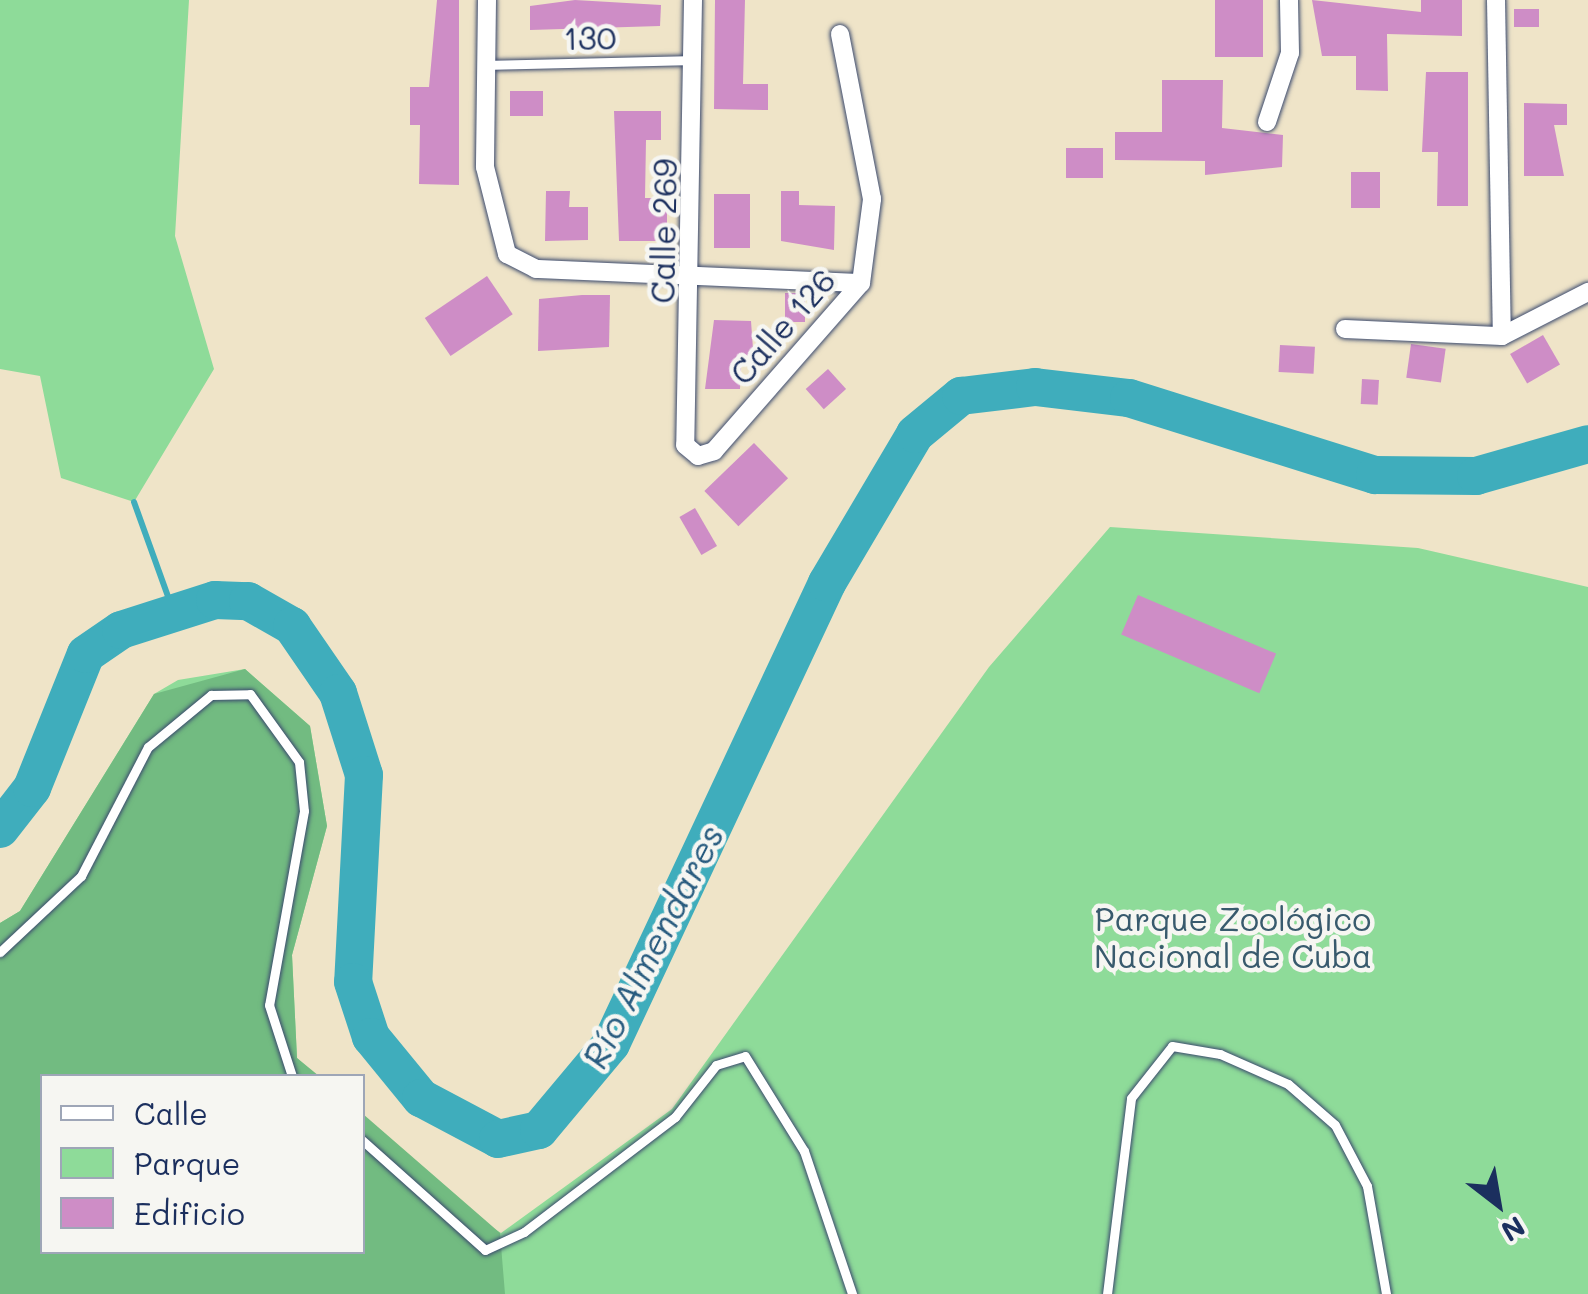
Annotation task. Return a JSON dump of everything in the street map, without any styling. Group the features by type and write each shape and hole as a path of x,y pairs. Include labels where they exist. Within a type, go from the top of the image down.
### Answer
{"street":[{"path":"487,0 485,167 507,254 536,269 694,280 860,283"},
{"name":"Calle 269","path":"693,0 694,280 686,445 698,456"},
{"path":"1267,122 1290,53 1289,0"},
{"path":"1496,0 1502,336"},
{"name":"Calle 126","path":"698,456 714,450 860,283 872,199 840,34"},
{"path":"1344,329 1502,336 1588,292"}],"lane":[{"name":"130","path":"488,65 694,60"},
{"path":"0,952 81,876 148,747 211,696 250,694 280,723 299,762 304,810 269,1005 291,1074"},
{"path":"1106,1294 1131,1098 1172,1046 1220,1054 1288,1084 1335,1125 1367,1186 1386,1294"},
{"path":"365,1143 485,1250 524,1232 676,1116 716,1065 746,1056 804,1151 852,1294"}],"green space":[{"path":"0,0 189,0 175,236 214,369 134,502 61,478 40,376 0,369"},
{"name":"Parque Zoológico Nacional de Cuba","path":"1110,527 1418,548 1588,587 1588,1294 0,1294 0,923 20,911 154,694 178,680 245,669 310,726 327,826 292,955 297,1058 315,1074 40,1074 40,1254 365,1254 365,1251 460,1208 501,1233 672,1109 989,667"},
{"path":"245,669 310,726 327,826 292,955 297,1058 317,1074 40,1074 40,1254 365,1254 365,1116 500,1233 505,1294 0,1294 0,923 20,911 154,694"}],"building":[{"path":"437,0 459,0 459,185 419,184 420,125 410,125 410,87 429,87"},
{"path":"575,0 661,5 660,26 530,30 530,6"},
{"path":"715,0 745,0 743,84 768,84 768,110 714,109"},
{"path":"1215,0 1263,0 1263,57 1215,57"},
{"path":"1312,0 1421,12 1421,0 1462,0 1462,36 1387,34 1388,91 1356,90 1356,56 1322,56"},
{"path":"1514,9 1539,9 1539,27 1514,27"},
{"path":"1426,72 1468,72 1468,206 1437,206 1438,152 1422,152"},
{"path":"1162,80 1223,80 1222,128 1283,135 1282,167 1205,175 1205,161 1115,160 1115,132 1162,132"},
{"path":"510,91 543,91 543,116 510,116"},
{"path":"1524,103 1567,104 1567,125 1554,125 1564,176 1524,176"},
{"path":"614,111 661,111 661,140 646,140 645,198 667,198 667,241 619,241"},
{"path":"1066,148 1103,148 1103,178 1066,178"},
{"path":"1351,172 1380,172 1380,208 1351,208"},
{"path":"546,191 570,191 569,207 588,207 588,240 545,241"},
{"path":"781,191 799,191 799,205 835,206 834,250 781,241"},
{"path":"714,194 750,194 750,248 714,248"},
{"path":"487,276 513,314 451,356 425,318"},
{"path":"785,293 805,293 805,322 785,322"},
{"path":"610,295 609,347 538,351 539,299"},
{"path":"714,320 751,321 754,363 741,363 740,389 705,389"},
{"path":"1543,335 1560,364 1527,383 1510,354"},
{"path":"1411,344 1446,349 1441,383 1406,378"},
{"path":"1280,345 1315,347 1314,374 1279,372"},
{"path":"828,369 846,389 824,409 806,389"},
{"path":"1362,379 1379,380 1378,405 1361,404"},
{"path":"754,443 788,478 738,526 704,491"},
{"path":"695,508 717,546 701,555 679,517"},
{"path":"1138,595 1276,654 1259,693 1121,635"}],"waterway":[{"name":"Río Almendares","path":"0,829 32,788 86,654 121,630 215,600 248,601 292,626 338,693 364,775 353,982 371,1037 421,1098 498,1139 539,1130 611,1044 827,583 915,434 961,396 1035,387 1129,398 1375,475 1476,476 1588,444"},
{"path":"134,502 174,613"}]}
